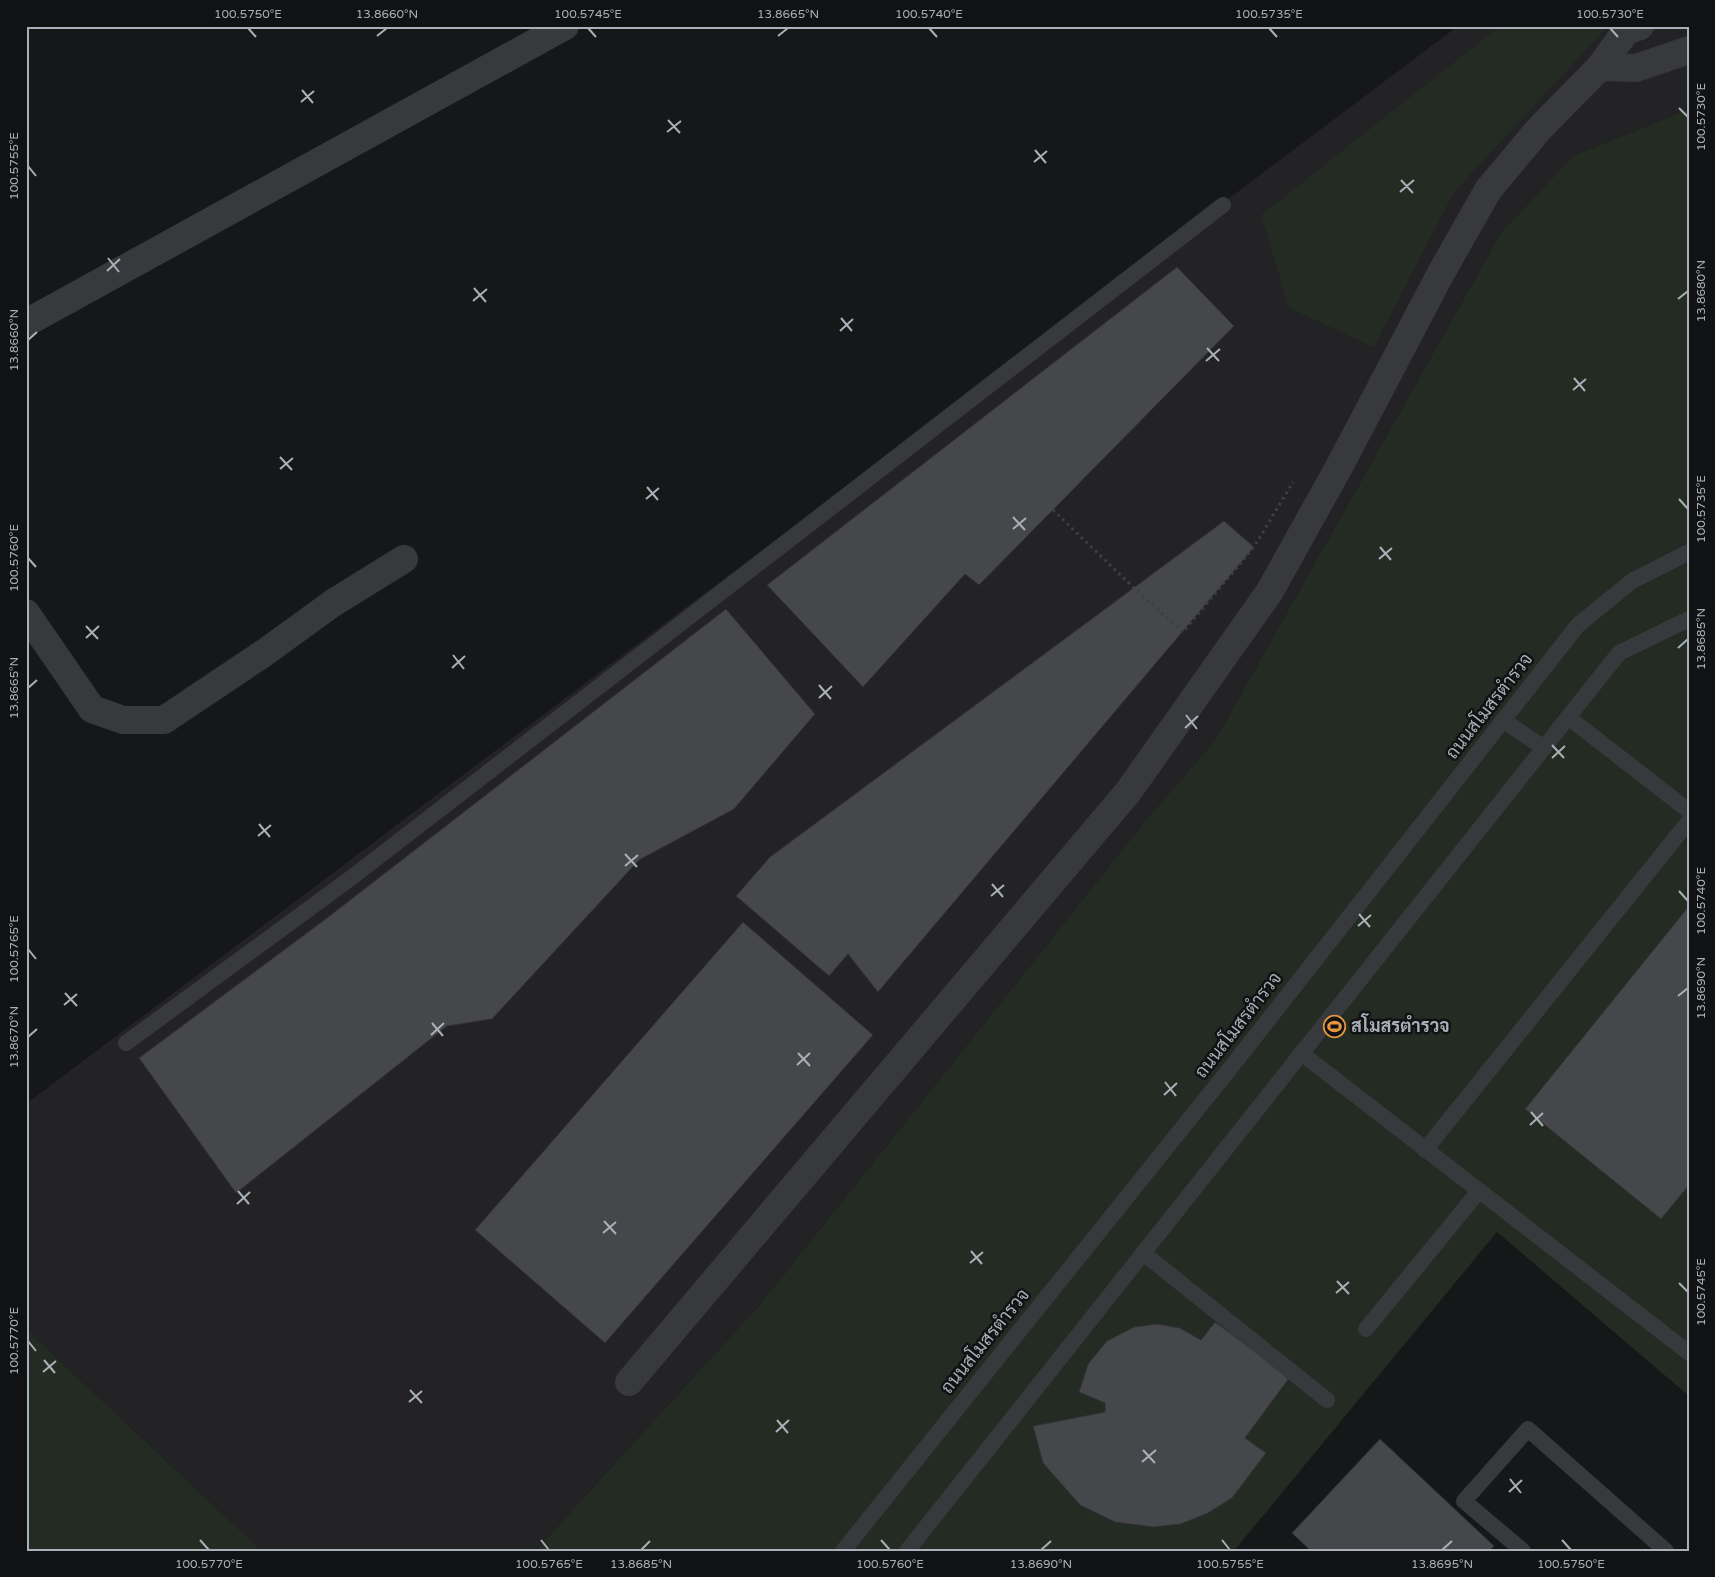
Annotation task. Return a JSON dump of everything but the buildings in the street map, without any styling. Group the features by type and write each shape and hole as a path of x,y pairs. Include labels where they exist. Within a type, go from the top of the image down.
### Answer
{"street":[{"path":"26,323 565,26"},
{"path":"629,1382 1128,792 1270,592 1340,467 1441,273 1488,190 1539,129 1600,67 1626,31 1640,26"},
{"path":"1600,67 1636,68 1689,50"},
{"path":"26,613 92,709 123,720 164,720 264,653 333,603 404,559"}],"lane":[{"path":"126,1043 367,866 1223,205"},
{"name":"ถนนสโมสรตำรวจ","path":"843,1551 1236,1061 1578,625 1632,581 1689,552"},
{"path":"907,1551 1619,653 1689,619"},
{"path":"1568,717 1689,811"},
{"path":"1503,720 1544,748"},
{"path":"1425,1150 1689,821"},
{"path":"1300,1053 1689,1353"},
{"path":"1366,1329 1479,1191"},
{"path":"1143,1253 1327,1400"},
{"path":"1522,1551 1464,1501 1528,1430 1666,1551"}],"path":[{"path":"1054,510 1134,588 1183,632 1254,547 1294,480"}],"shaded area":[{"path":"1458,26 1689,26 1689,109 1573,156 1502,231 1215,740 1146,820 762,1302 535,1551 262,1551 26,1329 26,1104"},
{"path":"1500,26 1608,26 1454,192 1374,347 1289,308 1261,215"},
{"name":"สโมสรตำรวจ","path":"1689,109 1689,1396 1497,1232 1234,1551 535,1551 762,1302 1146,820 1215,740 1502,231 1573,156"},
{"path":"26,1329 262,1551 26,1551"}],"place":[{"name":"สโมสรตำรวจ","path":"1335,1026"}]}
